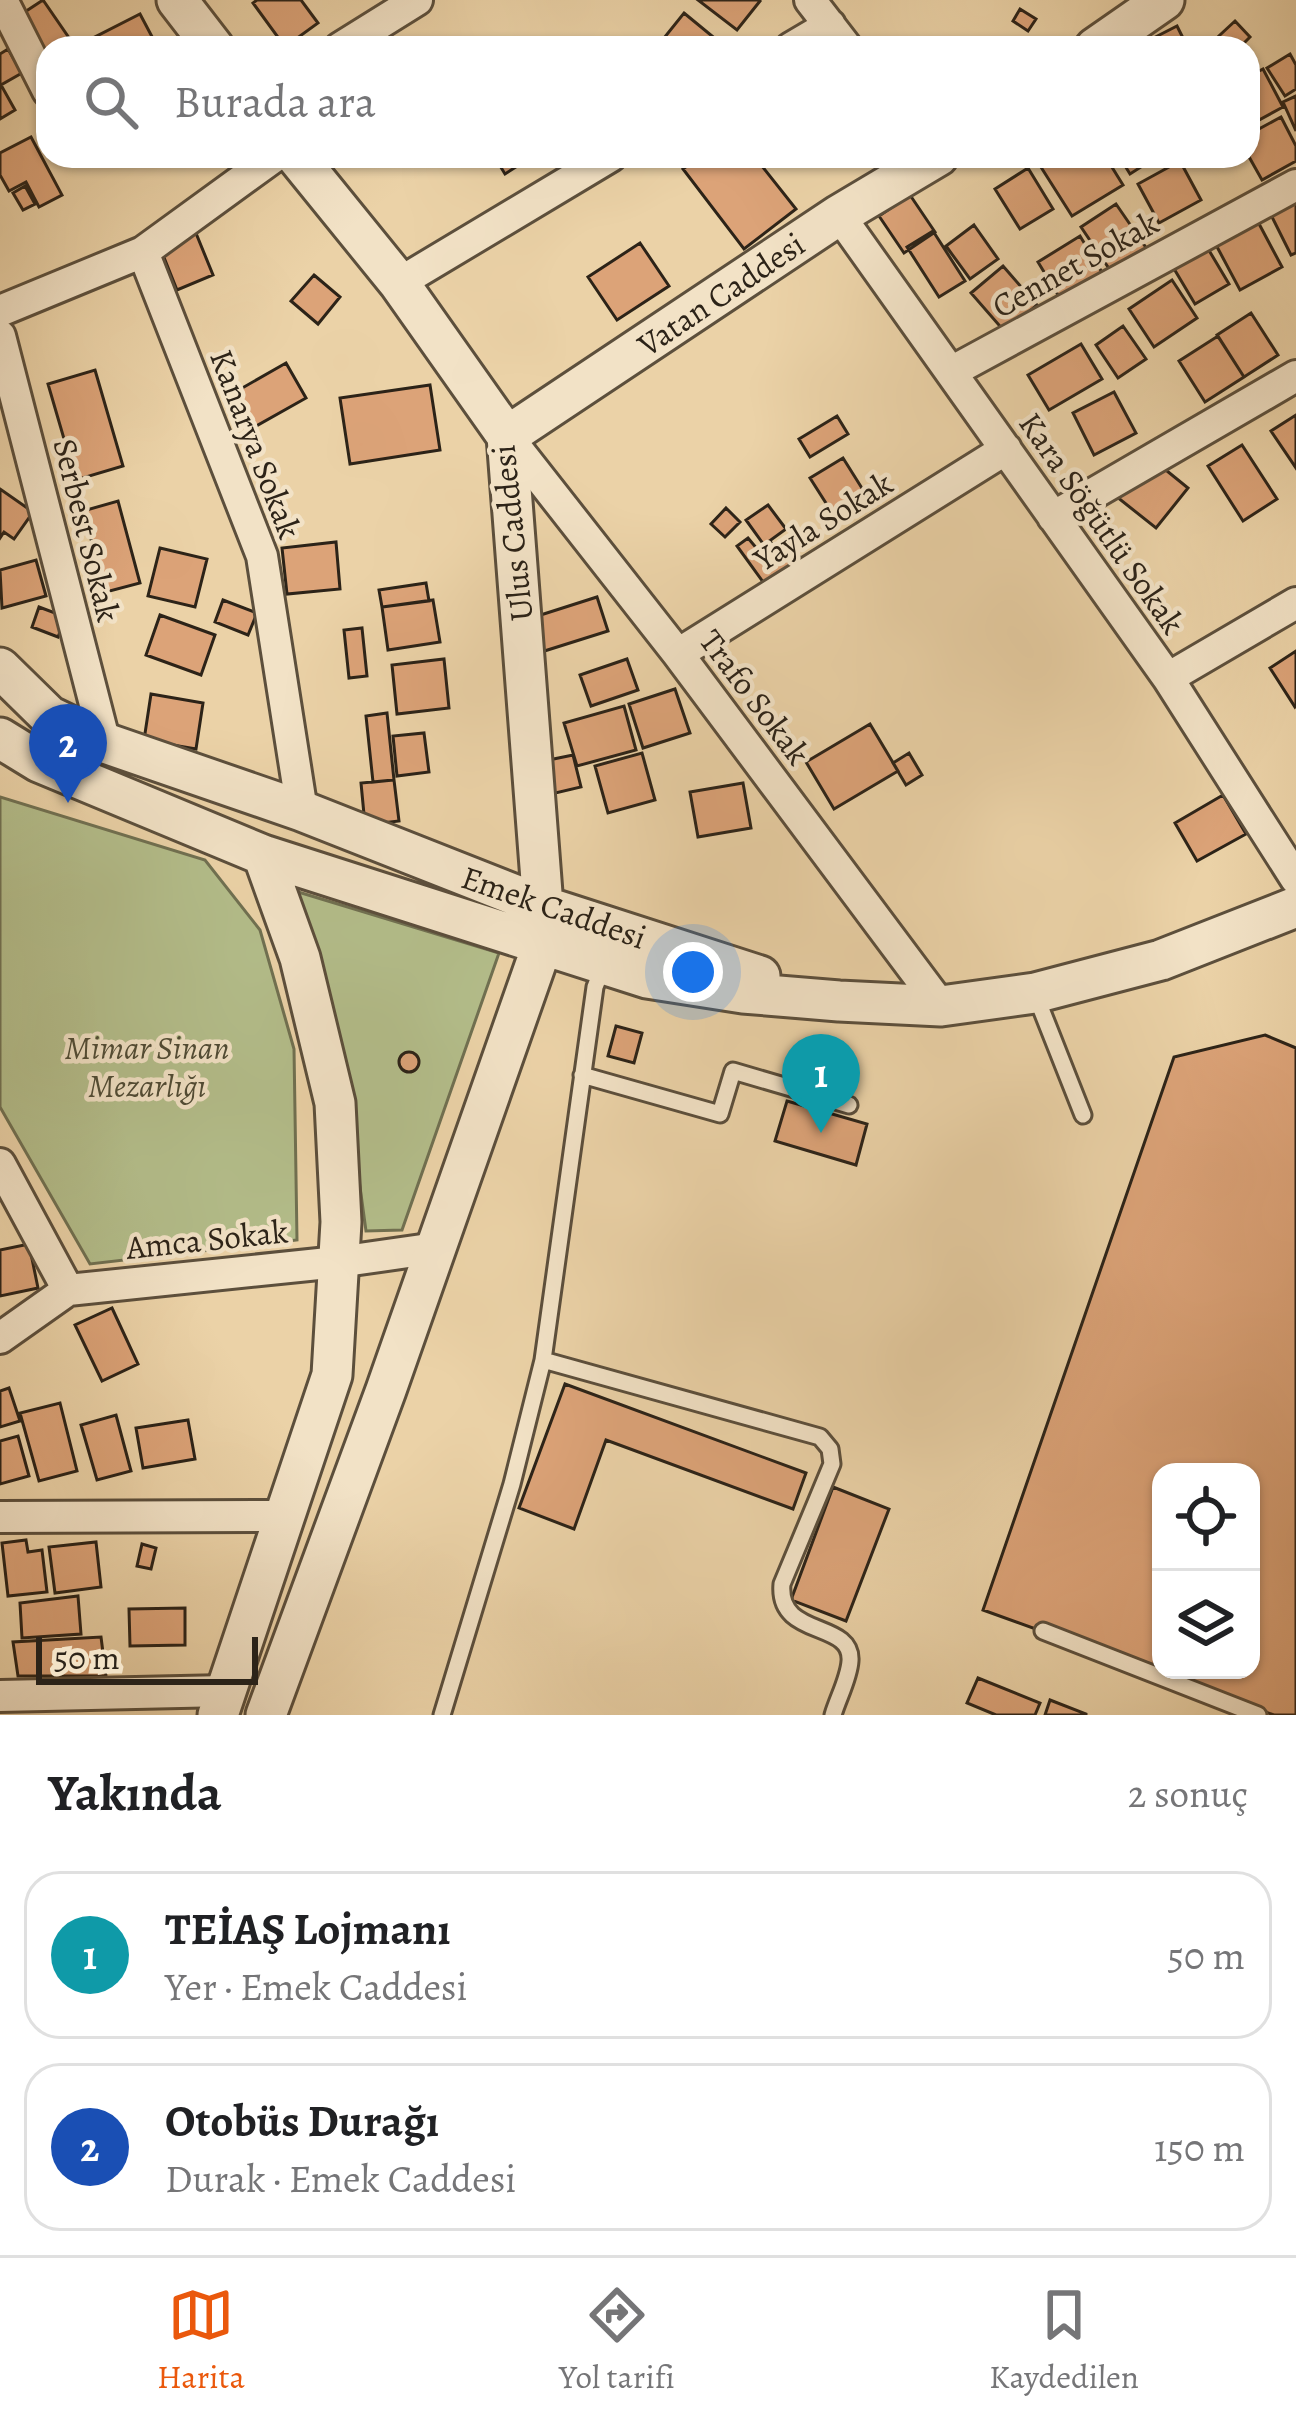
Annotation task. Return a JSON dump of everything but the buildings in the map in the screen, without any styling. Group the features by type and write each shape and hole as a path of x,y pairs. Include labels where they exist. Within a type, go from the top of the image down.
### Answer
{"street":[{"path":"2,0 36,67"},
{"path":"177,0 205,36"},
{"path":"359,36 416,0"},
{"path":"810,0 838,36"},
{"path":"1112,36 1164,0"},
{"path":"0,311 143,251 258,168"},
{"name":"Ulus Caddesi","path":"266,1715 542,946 543,906 507,436 399,283 306,168"},
{"path":"399,283 591,168"},
{"name":"Vatan Caddesi","path":"507,436 916,168"},
{"name":"Cennet Sokak","path":"951,372 1296,185"},
{"name":"Kara Söğütlü Sokak","path":"839,215 1168,678 1296,879"},
{"name":"Kanarya Sokak","path":"143,251 262,556 302,812"},
{"name":"Serbest Sokak","path":"0,336 105,743"},
{"path":"1053,517 1296,376"},
{"name":"Trafo Sokak","path":"507,436 678,654 941,1006"},
{"name":"Yayla Sokak","path":"678,654 1006,449"},
{"path":"1168,678 1296,603"},
{"name":"Emek Caddesi","path":"0,668 49,716 105,743 302,812 543,906 839,1001"},
{"path":"6,747 49,716"},
{"name":"Emek Caddesi","path":"6,747 263,855 542,946 647,978 839,1001"},
{"path":"20,1702 222,1703 332,1375 340,1222 335,1103 301,958 263,855"},
{"path":"839,1001 941,1006 1035,993 1161,960 1296,907"},
{"path":"0,1164 68,1290"},
{"name":"Amca Sokak","path":"0,1339 68,1290 436,1248"},
{"path":"0,1517 285,1516"}],"lane":[{"path":"442,1715 512,1484 543,1360 595,987 604,964"},
{"path":"1035,993 1083,1115"},
{"path":"583,1075 720,1114 733,1072 849,1106"},
{"path":"543,1360 820,1437 830,1450 832,1464 782,1584 781,1598 800,1622 836,1637 851,1653 832,1715"},
{"path":"1043,1631 1258,1715"}],"green space":[{"name":"Mimar Sinan Mezarlığı","path":"0,797 205,860 260,930 294,1049 297,1240 90,1264 0,1107"},
{"path":"295,891 499,953 402,1230 366,1231 340,1040"}],"place":[{"name":"Otobüs Durağı","path":"68,803"},
{"name":"TEİAŞ Lojmanı","path":"821,1133"}]}
